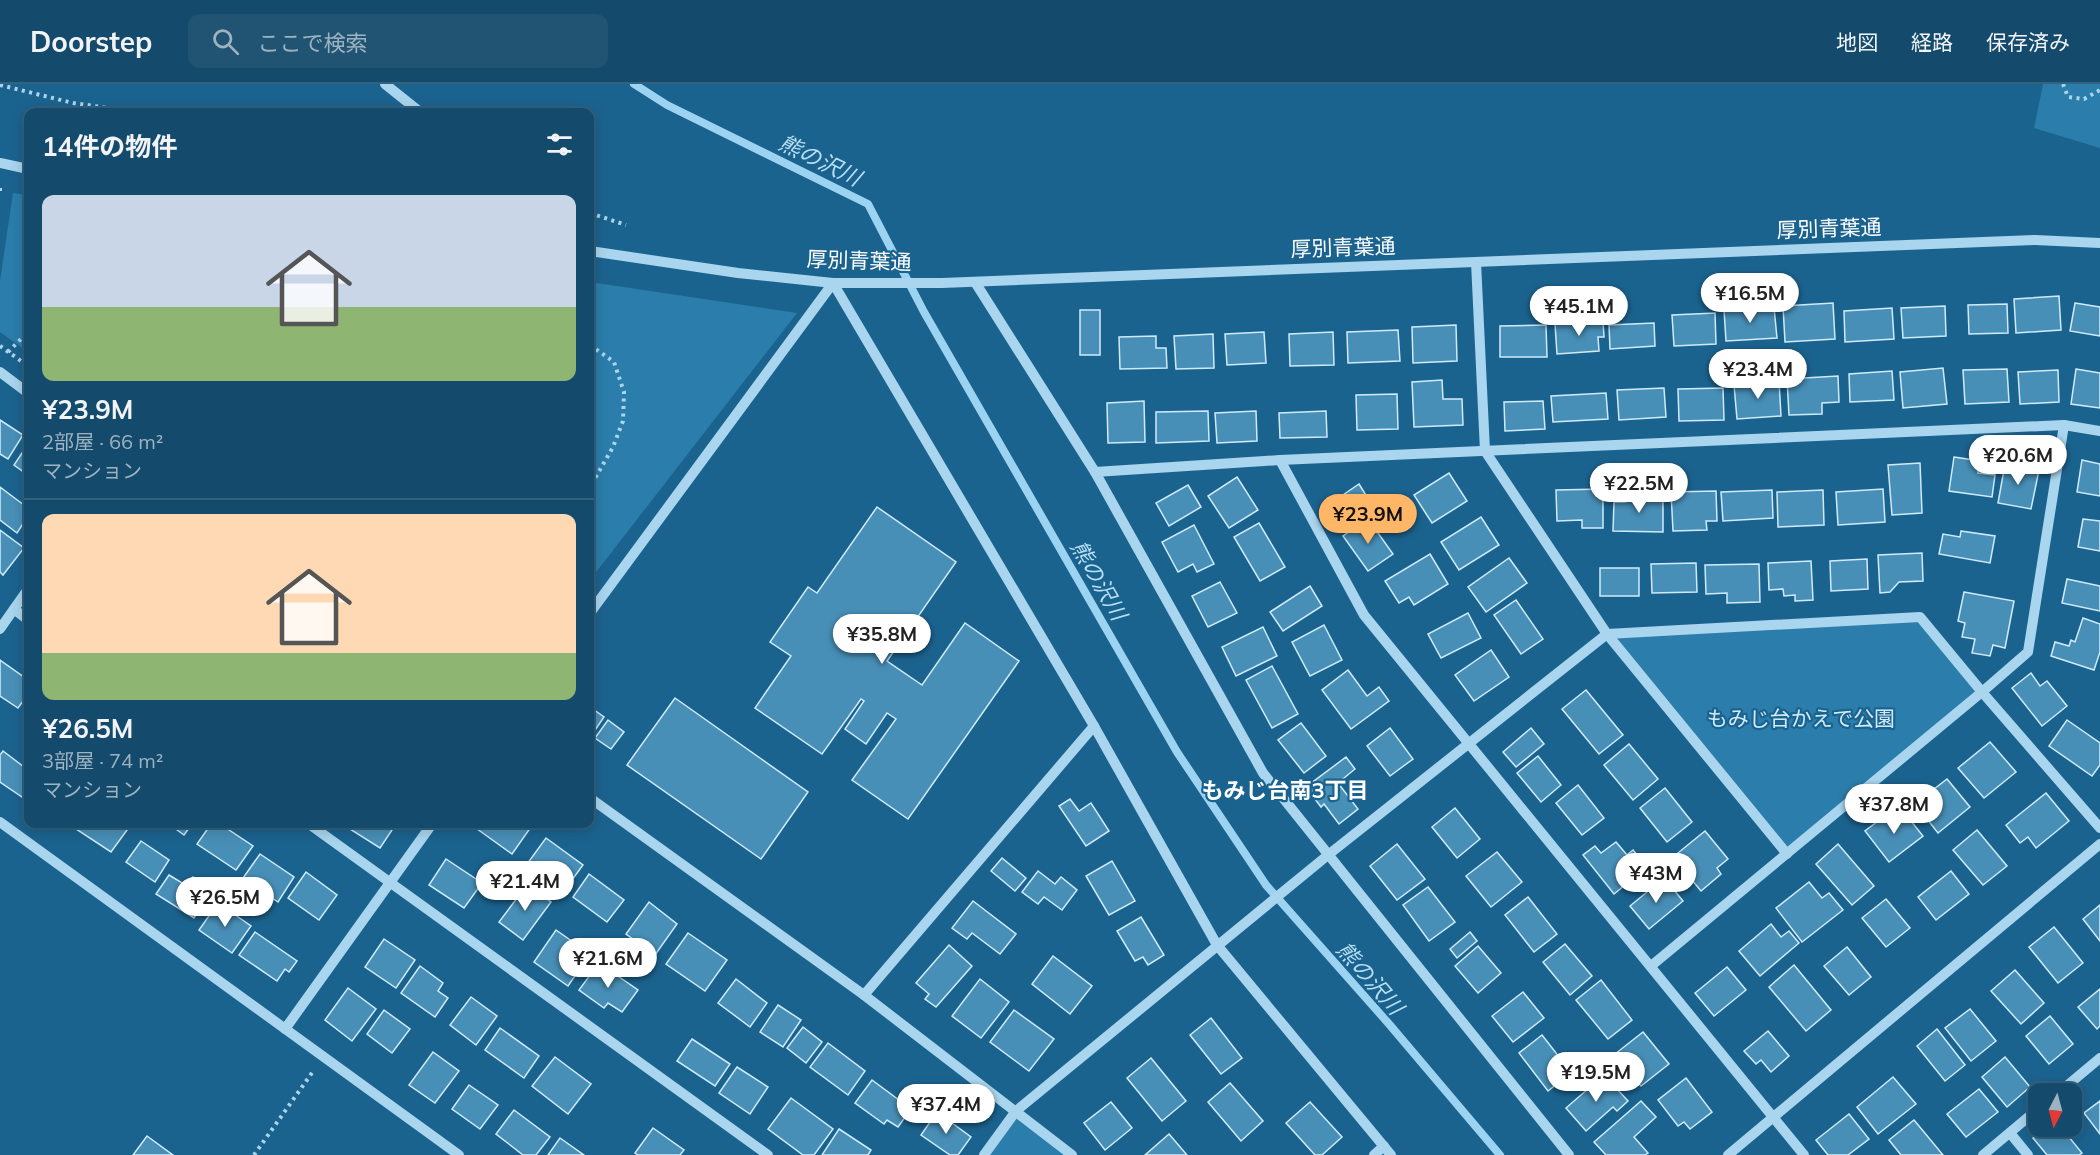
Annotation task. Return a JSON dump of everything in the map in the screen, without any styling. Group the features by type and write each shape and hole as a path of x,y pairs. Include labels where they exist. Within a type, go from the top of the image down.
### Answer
{"street":[{"path":"385,84 415,108"},
{"path":"0,163 24,168"},
{"name":"厚別青葉通","path":"594,252 738,273 833,283 942,283 2035,240 2100,243"},
{"path":"1476,262 1485,451 1607,634 1787,854"},
{"path":"975,282 1095,472 1263,773 1569,1155"},
{"path":"594,608 833,283 1094,726 1217,945 1388,1151 1374,1155"},
{"path":"0,372 24,390"},
{"path":"1095,472 1280,460 2064,425 2100,431"},
{"path":"1651,966 2028,652 2064,425"},
{"path":"1280,460 1364,615 1804,1155"},
{"path":"0,629 24,595"},
{"path":"14,609 24,617"},
{"path":"984,1155 1016,1111 1328,855 1607,634 1920,617 2100,828"},
{"path":"864,995 1094,726"},
{"path":"594,801 864,995 1072,1155"},
{"path":"0,822 459,1155"},
{"path":"314,828 768,1155"},
{"path":"285,1029 388,882 429,828"},
{"path":"1728,1155 2100,844"},
{"path":"2070,1083 2100,1058"},
{"path":"1983,1155 2028,1118"},
{"path":"2010,1133 2028,1155"}],"path":[{"path":"2063,84 2068,97 2084,99 2100,90"},
{"path":"0,85 73,103 108,108"},
{"path":"594,214 626,225"},
{"path":"8,352 24,336"},
{"path":"0,346 24,363"},
{"path":"594,348 614,362 624,392 623,422 613,447 594,480"},
{"path":"254,1155 323,1056"}],"green space":[{"path":"2043,84 2100,84 2100,148 2034,128"},
{"path":"13,193 24,194 24,349 0,332 0,281"},
{"path":"594,283 797,313 594,575"},
{"name":"もみじ台かえで公園","path":"1920,617 1982,692 1787,854 1607,634"},
{"path":"1016,1111 1072,1155 984,1155"}],"building":[{"path":"2059,296 2061,330 2016,333 2014,299"},
{"path":"1833,303 1835,339 1785,342 1783,306"},
{"path":"2075,303 2100,307 2100,336 2070,331"},
{"path":"2007,304 2008,333 1969,334 1968,305"},
{"path":"1945,306 1946,336 1903,338 1901,308"},
{"path":"1774,307 1777,338 1726,341 1724,310"},
{"path":"1892,308 1894,339 1845,342 1844,311"},
{"path":"1080,310 1100,310 1100,355 1080,355"},
{"path":"1715,313 1716,344 1674,346 1672,315"},
{"path":"1603,321 1604,337 1598,337 1599,351 1557,354 1555,324"},
{"path":"1654,323 1655,346 1610,349 1609,325"},
{"path":"1456,325 1457,361 1413,363 1412,327"},
{"path":"1546,325 1547,357 1500,357 1500,326"},
{"path":"1398,330 1400,361 1348,363 1347,332"},
{"path":"1264,332 1266,363 1227,365 1225,334"},
{"path":"1333,332 1334,365 1290,366 1289,334"},
{"path":"1213,334 1214,368 1176,369 1174,336"},
{"path":"1156,336 1156,348 1166,348 1167,368 1120,369 1119,337"},
{"path":"1943,368 1947,404 1903,408 1900,372"},
{"path":"2007,369 2009,402 1965,404 1963,370"},
{"path":"2076,369 2100,373 2100,408 2071,404"},
{"path":"2058,370 2059,402 2020,404 2018,372"},
{"path":"1892,371 1894,400 1850,402 1849,374"},
{"path":"1838,376 1839,402 1822,403 1822,414 1789,415 1787,379"},
{"path":"1442,380 1443,399 1462,399 1463,425 1414,427 1412,382"},
{"path":"1779,381 1781,416 1737,419 1734,385"},
{"path":"1664,388 1666,417 1619,420 1617,390"},
{"path":"1723,388 1724,420 1679,421 1678,389"},
{"path":"1606,393 1608,419 1553,422 1551,396"},
{"path":"1397,394 1398,429 1357,430 1356,395"},
{"path":"1144,401 1145,442 1108,443 1107,403"},
{"path":"1543,401 1545,429 1505,431 1504,402"},
{"path":"1208,411 1209,441 1156,443 1156,412"},
{"path":"1256,411 1257,441 1217,443 1215,413"},
{"path":"1326,411 1327,437 1280,438 1279,413"},
{"path":"0,420 23,435 8,459 0,454"},
{"path":"24,450 24,472 14,465"},
{"path":"1954,457 1980,461 1978,473 1995,475 1992,497 1949,491"},
{"path":"2082,460 2100,464 2100,496 2077,492"},
{"path":"1920,463 1922,513 1892,515 1888,465"},
{"path":"2005,464 2039,470 2031,509 1998,503"},
{"path":"1449,473 1467,501 1432,523 1414,495"},
{"path":"1237,477 1258,510 1229,528 1208,496"},
{"path":"1359,484 1372,505 1341,526 1327,506"},
{"path":"1188,485 1201,507 1169,526 1156,503"},
{"path":"0,487 24,505 24,522 17,533 0,520"},
{"path":"1603,489 1603,528 1582,528 1582,520 1557,521 1556,490"},
{"path":"1883,489 1885,522 1838,525 1836,492"},
{"path":"1772,490 1773,518 1723,521 1721,492"},
{"path":"1823,490 1824,525 1778,527 1777,492"},
{"path":"1716,491 1717,521 1706,521 1707,530 1673,531 1671,492"},
{"path":"1625,495 1663,495 1663,532 1613,531 1614,502 1625,502"},
{"path":"877,507 956,562 887,661 922,685 965,623 1019,661 908,819 852,780 896,719 887,713 866,744 845,729 864,701 861,699 822,754 755,708 791,656 770,642 808,587 817,593"},
{"path":"1481,517 1499,545 1459,570 1441,542"},
{"path":"1368,519 1393,554 1368,571 1343,536"},
{"path":"2083,519 2100,521 2100,551 2078,547"},
{"path":"1259,523 1285,567 1260,581 1234,537"},
{"path":"1194,525 1214,564 1197,572 1193,564 1178,572 1162,542"},
{"path":"0,530 24,548 3,575 0,572"},
{"path":"1961,531 1995,536 1990,563 1939,554 1943,534 1960,537"},
{"path":"1922,553 1923,581 1899,582 1890,592 1880,593 1878,555"},
{"path":"1430,554 1448,584 1414,605 1409,597 1399,603 1385,581"},
{"path":"1509,558 1527,583 1486,612 1468,587"},
{"path":"1867,559 1868,589 1831,591 1830,561"},
{"path":"1811,561 1813,600 1795,601 1795,595 1784,596 1783,589 1769,590 1768,563"},
{"path":"1696,563 1697,592 1652,593 1651,564"},
{"path":"1759,564 1760,602 1727,603 1727,593 1706,594 1705,565"},
{"path":"1600,568 1639,568 1639,596 1600,596"},
{"path":"2067,579 2100,586 2100,611 2062,603"},
{"path":"1220,582 1237,613 1208,627 1192,596"},
{"path":"1310,586 1322,606 1283,631 1270,612"},
{"path":"1964,592 2014,601 2005,648 1993,645 1990,656 1972,653 1975,639 1962,637 1965,623 1958,621"},
{"path":"1516,600 1543,639 1521,654 1494,615"},
{"path":"1468,613 1481,638 1441,658 1428,634"},
{"path":"2083,618 2100,624 2100,652 2094,670 2051,656 2055,642 2069,646 2071,640 2075,642"},
{"path":"1324,625 1342,660 1310,676 1292,642"},
{"path":"1263,627 1277,656 1236,676 1222,647"},
{"path":"1491,650 1509,677 1474,701 1455,675"},
{"path":"0,660 24,677 24,700 18,708 0,696"},
{"path":"1272,666 1298,714 1272,728 1246,680"},
{"path":"1348,670 1367,696 1379,687 1389,701 1351,729 1322,690"},
{"path":"2031,673 2040,686 2047,681 2067,706 2042,726 2012,688"},
{"path":"1586,690 1623,735 1599,754 1562,709"},
{"path":"675,698 808,792 761,859 627,765"},
{"path":"594,710 604,717 594,732"},
{"path":"608,720 624,732 611,749 595,738"},
{"path":"2067,720 2100,743 2100,765 2092,776 2049,746"},
{"path":"1301,723 1326,756 1304,773 1278,740"},
{"path":"1390,728 1413,759 1390,776 1367,746"},
{"path":"1531,728 1544,744 1516,767 1503,752"},
{"path":"1990,742 2016,772 1984,798 1958,768"},
{"path":"1629,744 1658,779 1633,800 1604,765"},
{"path":"3,751 24,767 22,797 0,782 0,755"},
{"path":"1538,756 1561,785 1541,802 1517,773"},
{"path":"1346,757 1355,769 1338,783 1358,809 1339,824 1324,804 1321,807 1306,787"},
{"path":"1947,779 1970,807 1938,833 1915,804"},
{"path":"1578,785 1604,818 1582,835 1556,803"},
{"path":"1665,788 1692,822 1667,842 1640,808"},
{"path":"2046,793 2069,821 2036,848 2028,837 2020,843 2006,825"},
{"path":"1070,799 1079,811 1091,803 1109,831 1086,846 1059,806"},
{"path":"1455,808 1480,839 1457,858 1432,827"},
{"path":"1903,811 1923,836 1889,862 1865,831 1886,815 1891,820"},
{"path":"77,828 129,828 111,852"},
{"path":"174,828 189,828 184,835"},
{"path":"208,828 226,828 253,846 236,870 197,844"},
{"path":"348,828 393,828 380,848"},
{"path":"476,828 530,828 512,854"},
{"path":"1977,830 2007,866 1983,885 1953,850"},
{"path":"1705,831 1728,859 1717,868 1721,874 1701,891 1673,857"},
{"path":"546,838 583,865 564,891 527,864"},
{"path":"141,841 169,860 155,882 126,862"},
{"path":"1616,842 1627,855 1633,850 1647,867 1614,894 1583,855 1595,846 1601,853"},
{"path":"1397,844 1425,879 1397,900 1370,866"},
{"path":"1838,844 1874,886 1852,905 1816,864"},
{"path":"1497,852 1522,882 1491,907 1466,876"},
{"path":"260,854 294,877 278,902 243,878"},
{"path":"1002,858 1026,878 1015,891 991,871"},
{"path":"446,859 482,883 464,908 429,885"},
{"path":"1112,861 1135,901 1109,915 1086,876"},
{"path":"1038,871 1055,884 1061,877 1077,890 1062,910 1044,897 1038,904 1022,892"},
{"path":"1951,871 1969,894 1936,920 1918,897"},
{"path":"306,872 337,895 319,920 288,898"},
{"path":"589,874 624,900 607,922 573,897"},
{"path":"169,875 187,886 193,877 212,889 194,918 156,894"},
{"path":"1664,878 1683,901 1649,929 1630,906"},
{"path":"1809,882 1822,898 1829,893 1843,910 1802,942 1776,908"},
{"path":"527,885 551,902 523,940 499,922"},
{"path":"1428,887 1455,922 1429,941 1403,905"},
{"path":"1528,897 1557,934 1534,952 1505,915"},
{"path":"1886,899 1910,928 1886,947 1862,918"},
{"path":"973,901 1016,934 1000,954 972,933 967,939 952,928"},
{"path":"649,902 677,924 655,955 626,934"},
{"path":"218,903 251,926 232,953 199,930"},
{"path":"2100,905 2100,941 2083,919"},
{"path":"1141,917 1164,955 1148,965 1143,957 1135,961 1117,931"},
{"path":"1771,924 1781,937 1789,931 1799,943 1760,976 1739,951"},
{"path":"2054,927 2083,963 2058,983 2029,947"},
{"path":"556,930 590,954 568,986 534,962"},
{"path":"255,932 297,961 289,972 285,969 277,981 239,955"},
{"path":"1470,932 1477,941 1457,958 1450,949"},
{"path":"688,933 727,960 705,991 666,964"},
{"path":"384,939 415,960 396,988 365,967"},
{"path":"1565,944 1592,976 1570,995 1543,962"},
{"path":"949,945 972,966 936,1007 925,999 929,994 916,983"},
{"path":"1478,946 1501,973 1478,993 1455,966"},
{"path":"1847,947 1871,977 1849,995 1824,966"},
{"path":"1053,956 1092,986 1070,1014 1032,984"},
{"path":"599,963 638,990 622,1012 608,1003 604,1008 579,990"},
{"path":"1794,965 1831,1010 1806,1031 1769,987"},
{"path":"420,966 443,983 438,991 448,998 435,1017 401,993"},
{"path":"1727,967 1746,990 1714,1016 1695,993"},
{"path":"2015,970 2044,1003 2021,1024 1991,991"},
{"path":"736,979 767,1003 750,1027 718,1003"},
{"path":"980,979 1009,1002 981,1038 952,1016"},
{"path":"1601,980 1632,1020 1608,1039 1576,1000"},
{"path":"348,988 376,1009 352,1041 325,1020"},
{"path":"2100,989 2100,1026 2097,1029 2078,1007"},
{"path":"1523,992 1544,1018 1513,1042 1492,1016"},
{"path":"471,997 497,1016 476,1045 450,1025"},
{"path":"778,1005 801,1020 783,1047 760,1032"},
{"path":"1970,1009 1996,1041 1971,1061 1945,1028"},
{"path":"384,1010 410,1029 392,1053 367,1034"},
{"path":"1014,1010 1054,1039 1029,1071 990,1042"},
{"path":"2050,1016 2073,1044 2049,1064 2026,1036"},
{"path":"1211,1018 1242,1058 1221,1074 1190,1035"},
{"path":"803,1027 822,1042 806,1063 787,1048"},
{"path":"500,1028 539,1056 524,1078 485,1050"},
{"path":"1937,1029 1965,1065 1945,1081 1917,1046"},
{"path":"1768,1031 1789,1056 1771,1072 1761,1060 1756,1064 1744,1051"},
{"path":"1643,1032 1669,1064 1641,1086 1615,1054"},
{"path":"1542,1035 1567,1067 1558,1074 1562,1080 1548,1091 1519,1053"},
{"path":"692,1039 730,1064 715,1086 677,1061"},
{"path":"828,1043 865,1071 848,1095 810,1067"},
{"path":"433,1052 459,1071 435,1103 409,1085"},
{"path":"555,1057 591,1084 568,1114 532,1086"},
{"path":"2005,1057 2028,1085 2028,1089 2007,1107 1982,1077"},
{"path":"1151,1058 1186,1101 1162,1121 1127,1078"},
{"path":"737,1067 768,1087 750,1114 719,1093"},
{"path":"1604,1075 1628,1101 1617,1111 1613,1107 1586,1131 1566,1108"},
{"path":"1893,1077 1916,1104 1878,1134 1857,1107"},
{"path":"1686,1078 1712,1112 1690,1129 1684,1122 1678,1126 1658,1100"},
{"path":"872,1080 911,1109 898,1127 887,1120 884,1124 855,1103"},
{"path":"1230,1083 1263,1121 1241,1141 1208,1102"},
{"path":"469,1085 498,1105 480,1129 452,1109"},
{"path":"1979,1089 1998,1112 1966,1137 1947,1114"},
{"path":"791,1098 833,1129 814,1155 803,1155 768,1129"},
{"path":"1641,1101 1656,1117 1634,1137 1648,1153 1645,1155 1606,1155 1594,1142"},
{"path":"2100,1101 2100,1134 2084,1113"},
{"path":"1111,1102 1132,1128 1105,1150 1084,1123"},
{"path":"1310,1102 1342,1137 1322,1155 1315,1155 1286,1123"},
{"path":"514,1110 550,1137 536,1155 523,1155 496,1134"},
{"path":"937,1112 971,1137 958,1155 950,1155 921,1135"},
{"path":"1849,1114 1869,1139 1848,1155 1828,1155 1816,1140"},
{"path":"1914,1120 1943,1155 1901,1155 1889,1140"},
{"path":"653,1128 684,1150 680,1155 638,1155 635,1153"},
{"path":"839,1129 871,1150 868,1155 822,1155"},
{"path":"1169,1134 1187,1155 1145,1155"},
{"path":"147,1136 173,1155 133,1155"},
{"path":"2069,1137 2082,1153 2079,1155 2047,1155 2033,1138"},
{"path":"560,1138 584,1155 548,1155"}],"waterway":[{"name":"熊の沢川","path":"634,84 667,105 868,204 924,312 1177,752 1266,885 1389,1024 1500,1155"}],"district":[{"name":"もみじ台南3丁目","path":"1285,790"}]}
